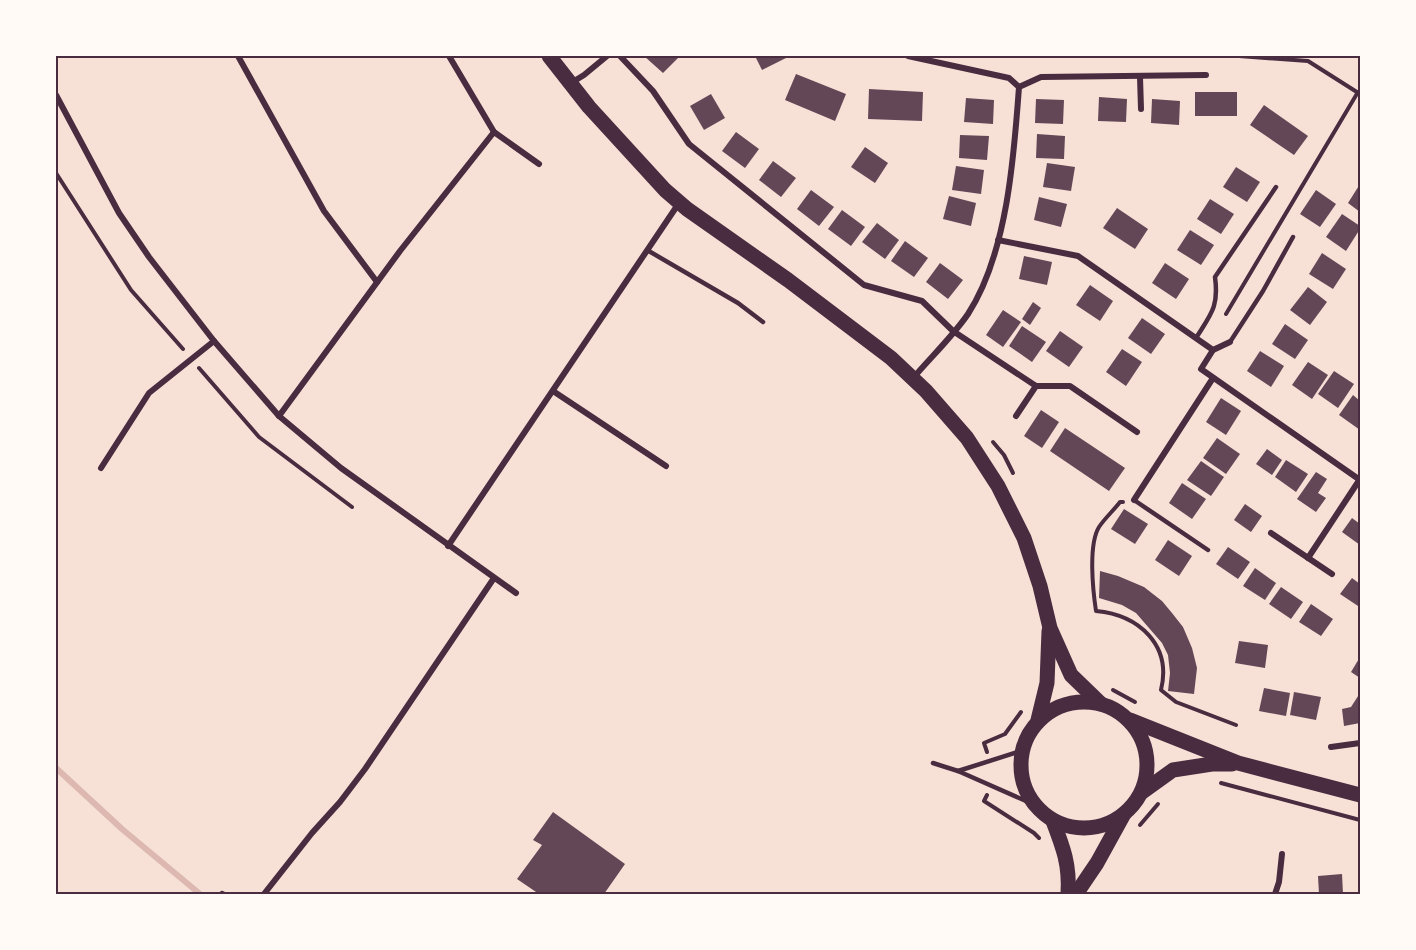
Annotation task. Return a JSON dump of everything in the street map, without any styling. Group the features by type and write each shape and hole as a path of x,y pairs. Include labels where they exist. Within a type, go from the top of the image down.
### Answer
{"main road":[{"path":"549,56 642,166 680,202 857,331 926,391 967,438 998,486 1024,538 1040,586 1050,628 1071,675 1101,704"},
{"path":"1050,628 1047,683 1038,720 1025,739 1021,751 1022,781 1035,806 1053,821 1068,826 1083,829 1099,827 1124,814"},
{"path":"1038,720 1057,707 1086,701 1101,704 1121,713 1136,729 1145,748 1146,781 1141,793"},
{"path":"1128,720 1238,764 1360,795"},
{"path":"1076,894 1124,814 1141,793 1173,770 1212,764 1238,764"},
{"path":"1053,821 1067,860 1070,875 1068,894"}],"street":[{"path":"238,56 324,211 377,282"},
{"path":"449,56 494,132 539,164"},
{"path":"571,83 607,56"},
{"path":"620,56 653,91 689,144 864,285 922,301 953,331 1036,386 1070,386 1137,432"},
{"path":"908,56 1009,78 1019,87"},
{"path":"1019,87 1041,77 1071,75 1140,77 1206,75"},
{"path":"1140,77 1141,109"},
{"path":"912,378 968,315 979,292 998,240 1011,174 1019,87"},
{"path":"56,95 119,213 149,257 214,342 279,416 341,468 516,593"},
{"path":"279,416 377,282 494,132"},
{"path":"448,546 680,202"},
{"path":"998,240 1078,256 1213,350"},
{"path":"101,468 149,393 214,342"},
{"path":"1230,342 1213,350 1201,369 1360,480 1308,558"},
{"path":"1134,500 1213,378"},
{"path":"1016,416 1036,386"},
{"path":"553,391 666,466"},
{"path":"1271,533 1332,574"},
{"path":"264,894 358,777 495,578"},
{"path":"1330,747 1360,742"},
{"path":"1275,894 1279,882 1282,854"}],"lane":[{"path":"1196,338 1215,307 1217,288 1215,277 1276,187"},
{"path":"1230,342 1263,291 1293,237"},
{"path":"647,250 738,303 763,322"},
{"path":"1134,500 1208,550"},
{"path":"958,771 1021,751"},
{"path":"933,763 958,771 1035,806"}],"path":[{"path":"1223,317 1359,93 1308,61 1239,56"},
{"path":"1134,500 1120,502 1098,529 1093,556 1092,584 1096,610 1125,617 1150,636 1162,659 1164,675 1161,690 1176,702 1236,725"},
{"path":"1110,689 1137,704"},
{"path":"984,743 1005,734 1022,709"},
{"path":"1220,782 1360,820"},
{"path":"1135,832 1162,799"},
{"path":"984,801 1034,832 1045,843"}],"building":[{"path":"644,56 680,56 663,73"},
{"path":"755,56 790,56 762,70"},
{"path":"796,74 846,94 835,121 785,100"},
{"path":"869,89 923,92 922,121 868,119"},
{"path":"1195,92 1237,92 1237,116 1195,116"},
{"path":"711,94 725,118 704,130 690,106"},
{"path":"1099,97 1127,99 1126,122 1098,121"},
{"path":"966,98 994,100 993,124 964,122"},
{"path":"1036,99 1064,100 1063,124 1035,123"},
{"path":"1152,99 1180,101 1179,125 1151,123"},
{"path":"1264,105 1308,136 1294,155 1250,125"},
{"path":"736,132 759,149 745,168 722,151"},
{"path":"1037,134 1065,136 1064,159 1036,158"},
{"path":"960,135 989,136 987,160 959,158"},
{"path":"865,147 888,163 875,183 851,167"},
{"path":"773,161 796,178 781,197 759,180"},
{"path":"1047,163 1075,167 1071,191 1043,187"},
{"path":"956,166 984,170 981,194 952,190"},
{"path":"1236,167 1260,182 1247,202 1223,187"},
{"path":"1360,184 1360,212 1348,203"},
{"path":"811,190 834,207 819,226 797,209"},
{"path":"1316,190 1336,204 1320,227 1300,214"},
{"path":"949,196 976,203 971,226 943,219"},
{"path":"1039,197 1067,204 1061,227 1034,220"},
{"path":"1210,199 1234,214 1221,234 1197,219"},
{"path":"1117,208 1148,229 1135,249 1103,228"},
{"path":"842,210 865,227 851,246 828,229"},
{"path":"1342,214 1360,226 1346,251 1326,237"},
{"path":"877,223 899,240 885,259 862,242"},
{"path":"1190,230 1214,245 1201,265 1177,250"},
{"path":"905,241 928,258 914,277 891,261"},
{"path":"1322,253 1346,269 1333,289 1309,274"},
{"path":"1024,256 1052,262 1047,285 1019,279"},
{"path":"940,263 963,280 948,299 926,282"},
{"path":"1165,263 1189,279 1176,299 1152,283"},
{"path":"1090,285 1113,301 1100,321 1076,305"},
{"path":"1308,287 1327,302 1310,325 1290,310"},
{"path":"1033,302 1041,308 1030,325 1022,319"},
{"path":"1003,310 1021,322 1003,347 986,335"},
{"path":"1142,318 1165,334 1151,354 1128,338"},
{"path":"1285,324 1308,340 1295,359 1272,344"},
{"path":"1022,326 1046,342 1032,362 1009,346"},
{"path":"1060,331 1083,347 1069,367 1046,351"},
{"path":"1122,349 1142,362 1126,386 1106,372"},
{"path":"1260,351 1284,366 1271,387 1247,371"},
{"path":"1308,362 1328,375 1312,399 1292,385"},
{"path":"1334,371 1354,384 1338,408 1318,394"},
{"path":"1353,395 1360,401 1360,430 1339,415"},
{"path":"1221,398 1241,411 1226,435 1206,422"},
{"path":"1041,410 1059,422 1042,448 1024,436"},
{"path":"1065,428 1125,468 1109,491 1050,451"},
{"path":"1217,438 1240,454 1226,474 1203,458"},
{"path":"1267,449 1282,460 1272,475 1256,464"},
{"path":"1286,460 1308,474 1296,492 1275,477"},
{"path":"1201,461 1224,477 1211,496 1187,480"},
{"path":"1316,472 1327,479 1318,493 1326,498 1316,512 1297,499"},
{"path":"1182,483 1206,499 1192,519 1169,503"},
{"path":"1245,504 1262,516 1251,532 1234,520"},
{"path":"1124,509 1148,524 1135,544 1111,529"},
{"path":"1352,518 1360,524 1360,545 1342,532"},
{"path":"1168,540 1192,556 1179,576 1155,560"},
{"path":"1228,547 1250,562 1238,579 1216,564"},
{"path":"1255,568 1276,583 1265,600 1243,586"},
{"path":"1100,571 1144,587 1162,601 1183,627 1197,668 1194,694 1168,691 1170,673 1168,655 1162,643 1136,613 1122,605 1099,598"},
{"path":"1352,578 1360,584 1358,606 1340,594"},
{"path":"1281,587 1303,602 1291,619 1269,604"},
{"path":"1311,604 1333,619 1321,636 1299,622"},
{"path":"1239,641 1268,645 1265,668 1235,663"},
{"path":"1360,657 1360,678 1351,672"},
{"path":"1264,688 1290,693 1286,716 1259,711"},
{"path":"1294,692 1321,697 1316,720 1290,715"},
{"path":"1360,693 1360,723 1344,726 1342,709 1351,707"},
{"path":"553,812 625,864 604,894 539,894 517,879 542,845 533,840"},
{"path":"1342,874 1343,894 1319,894 1318,876"}],"waterway":[{"path":"56,768 122,829 200,894"}]}
